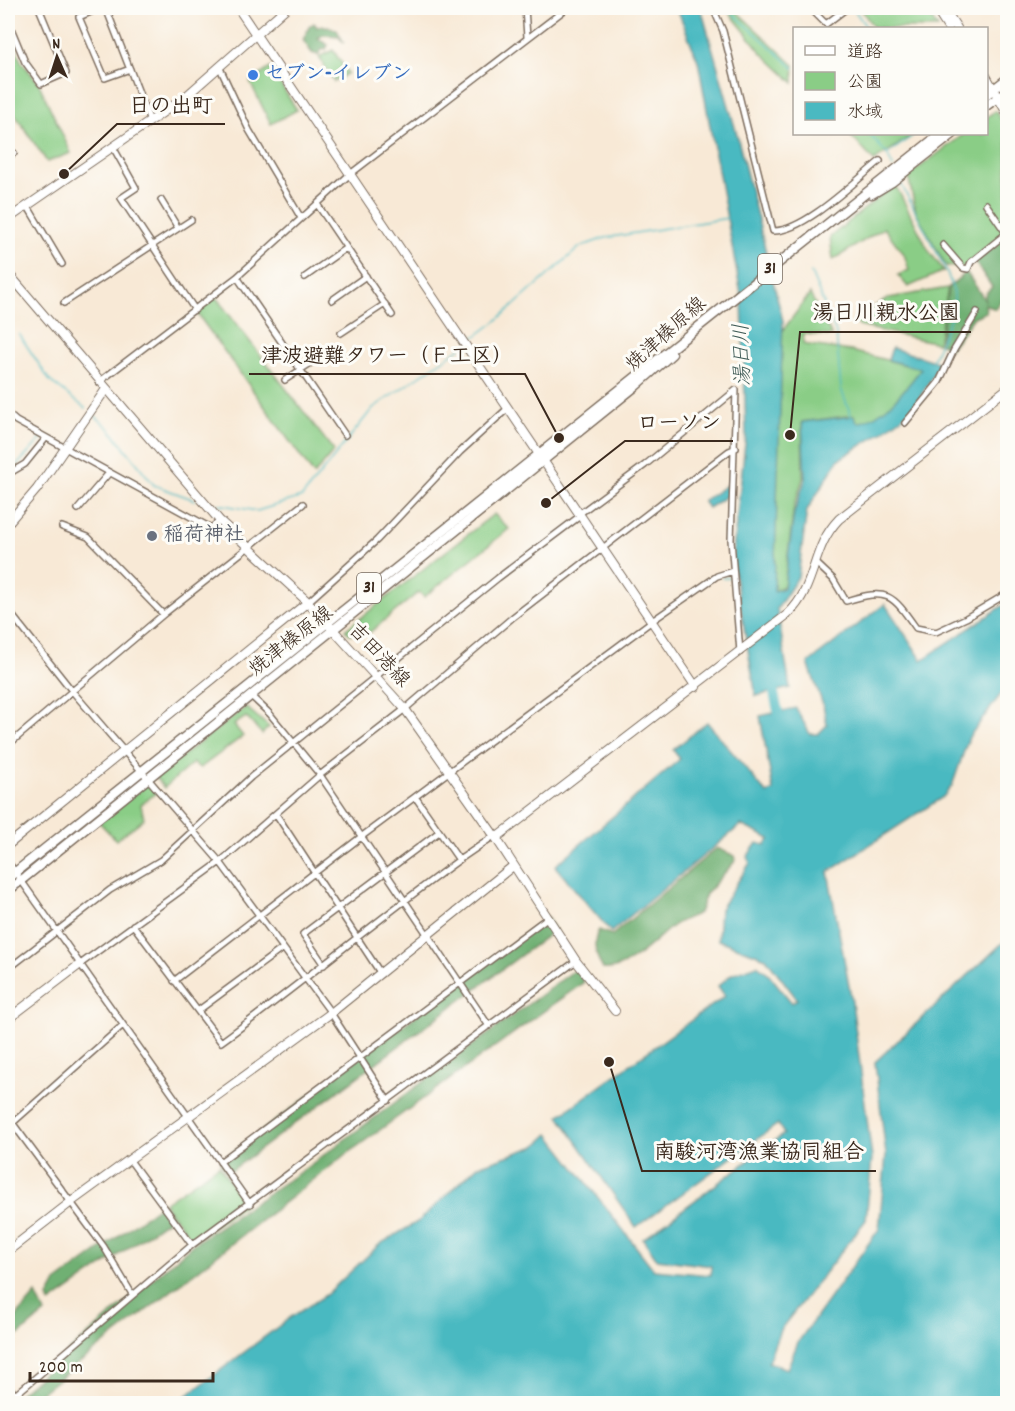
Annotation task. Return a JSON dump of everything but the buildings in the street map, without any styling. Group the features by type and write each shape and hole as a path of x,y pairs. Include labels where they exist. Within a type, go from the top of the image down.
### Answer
{"main road":[{"path":"990,94 1008,78"},
{"path":"990,94 1008,90"},
{"name":"焼津榛原線","path":"907,165 939,135"},
{"name":"焼津榛原線","path":"8,891 145,773 326,623 636,386 732,299 808,238 952,135"},
{"name":"焼津榛原線","path":"11,875 333,632 541,457"}],"street":[{"path":"8,9 12,8"},
{"path":"8,21 25,62 41,84 66,73 39,8"},
{"path":"100,8 79,17 105,78 130,69"},
{"path":"106,8 150,121"},
{"path":"238,8 696,687"},
{"path":"8,219 183,98 286,8"},
{"path":"525,8 527,38"},
{"path":"99,382 237,276 349,175 567,8"},
{"path":"713,8 723,31 773,231 784,232 807,219 880,161"},
{"path":"810,8 826,24 847,8"},
{"path":"935,8 947,27"},
{"path":"944,8 956,27"},
{"path":"219,66 249,130 302,218"},
{"path":"990,94 1008,115"},
{"path":"113,147 136,188 121,198 195,310"},
{"path":"8,158 14,153"},
{"path":"161,200 178,228"},
{"path":"317,204 392,315"},
{"path":"944,246 963,268 969,268 971,262 1007,232 986,204"},
{"path":"27,205 62,264"},
{"path":"64,303 191,220"},
{"path":"304,277 346,248"},
{"name":"吉田港線","path":"8,273 209,509 246,547 308,602 405,709 495,837 576,960 615,1011"},
{"path":"237,276 345,435"},
{"path":"332,300 366,276"},
{"path":"342,333 385,304"},
{"path":"905,423 939,382 954,350 977,312"},
{"path":"285,380 317,359"},
{"path":"133,925 221,1042 306,980 404,900 495,837 696,687 788,614 803,599 828,531 839,519 1008,388"},
{"path":"8,523 37,489 105,389"},
{"path":"8,969 110,890 146,871 250,777 645,465 736,390 736,448 731,540 741,651"},
{"path":"8,845 308,602 377,540 460,452 507,409"},
{"path":"8,414 46,438 211,528 220,521"},
{"path":"8,474 25,464 46,438"},
{"path":"8,1019 220,862 320,775 405,709 513,617 729,451 736,448"},
{"path":"78,509 109,473"},
{"path":"8,745 246,547 303,504"},
{"path":"62,527 88,537 163,615"},
{"path":"815,562 833,579 846,601 873,593 896,600 916,628 936,632 966,618 1008,593"},
{"path":"174,981 262,916 361,837 652,621 717,576 733,571"},
{"path":"8,610 73,692 194,830 262,916 388,1101"},
{"path":"250,695 295,742 320,775 489,1026"},
{"path":"416,798 459,860"},
{"path":"276,814 381,974"},
{"path":"324,965 303,934 439,832"},
{"path":"8,862 11,875 21,881 250,1204"},
{"path":"8,1251 129,1159 330,1013 513,866"},
{"path":"220,1162 548,918"},
{"path":"199,1010 283,948"},
{"path":"8,1401 192,1245 576,960"},
{"path":"10,1125 123,1025"},
{"path":"8,1117 10,1125 105,1247 132,1294"},
{"path":"129,1159 192,1245"},
{"path":"8,1385 15,1395"}],"green space":[{"path":"726,8 733,8 793,64 793,82 761,52"},
{"path":"860,8 924,8 937,27 873,27"},
{"path":"314,23 317,27 322,25 337,30 344,43 338,36 323,35 318,38 328,45 326,49 321,50 318,55 312,53 303,40 309,27"},
{"path":"8,27 21,61 38,82 71,153 47,162 8,104"},
{"path":"333,50 348,73 334,82 319,57"},
{"path":"270,68 297,110 271,124 250,82"},
{"path":"995,111 1007,127 1007,230 963,268 946,266 916,212 908,176 963,135 988,135 988,116"},
{"path":"850,135 913,135 874,161"},
{"path":"895,184 929,251 944,271 908,287 898,275 909,270 904,254 884,228 833,260 830,237"},
{"path":"1007,237 1007,291 995,309 985,304 986,312 974,317 950,349 940,343 948,288 966,272 985,300 985,294 992,287 975,262"},
{"path":"948,288 938,343 859,326 856,317 889,298"},
{"path":"810,294 832,336 804,334 803,344 851,351 922,369 886,410 868,421 858,423 854,415 802,422 803,479 794,506 784,586 773,591 780,334"},
{"path":"215,296 334,451 314,475 196,312"},
{"path":"494,514 509,529 424,597 419,592 369,633 360,628 351,635 345,630"},
{"path":"246,707 269,727 262,734 246,717 234,725 243,736 200,768 193,763 164,788 155,777"},
{"path":"148,783 156,793 141,805 144,819 116,840 99,822"},
{"path":"717,848 735,856 736,860 706,894 699,913 674,925 621,966 603,969 595,950 595,940 599,930 612,935"},
{"path":"547,918 555,930 228,1173 220,1162"},
{"path":"576,969 584,982 340,1159 28,1403 8,1404 192,1245 306,1168"},
{"path":"219,1165 245,1204 193,1241 164,1203"},
{"path":"162,1204 172,1217 50,1303 48,1297 56,1282"},
{"path":"36,1294 45,1313 8,1344 8,1326"}],"water":[{"path":"677,8 701,8 736,131 783,321 774,591 784,588 794,513 805,480 802,422 854,416 858,423 886,408 901,394 921,369 888,360 892,348 940,363 913,409 881,433 838,460 807,510 798,577 777,609 790,688 756,696 732,559 746,435 742,300 698,61"},
{"path":"727,485 727,496 708,508 703,501"},
{"path":"1007,603 1007,686 969,737 952,786 943,797 828,872 852,1002 872,1158 866,1220 780,1330 768,1362 787,1369 798,1342 879,1229 886,1155 875,1062 1007,939 1007,1403 177,1403 291,1317 326,1295 380,1244 419,1221 478,1166 536,1146 549,1134 654,1270 711,1275 711,1266 657,1259 643,1239 784,1134 778,1124 636,1227 559,1116 725,996 718,986 732,974 757,965 768,973 792,1003 797,999 766,958 718,940 720,909 750,863 747,857 757,843 765,845 770,839 741,825 611,932 555,866 680,759 673,750 707,722 767,794 773,790 760,716 796,708 810,734 818,734 827,725 823,705 808,663 885,604 922,660"}],"waterway":[{"path":"727,8 793,67"},
{"path":"853,8 866,27"},
{"path":"870,135 887,154 893,167"},
{"path":"888,154 914,135"},
{"path":"899,180 947,272 954,293 954,309 932,362"},
{"path":"468,342 495,322 580,247 605,238 728,218"},
{"path":"811,273 836,333 841,389 852,418"},
{"path":"19,334 50,381 85,408"},
{"path":"218,504 257,511 302,497 373,408 462,347"},
{"path":"94,415 110,429 154,485 195,500"},
{"path":"8,469 19,463 43,437"},
{"path":"722,578 730,577"},
{"name":"湯日川","path":"771,680 778,711"}],"place":[{"name":"セブン-イレブン","path":"253,75"},
{"name":"日の出町","path":"64,174"},
{"name":"湯日川親水公園","path":"790,435"},
{"name":"津波避難タワー（Ｆ工区）","path":"559,438"},
{"name":"ローソン","path":"546,503"},
{"name":"稲荷神社","path":"152,536"},
{"name":"南駿河湾漁業協同組合","path":"609,1062"}]}
